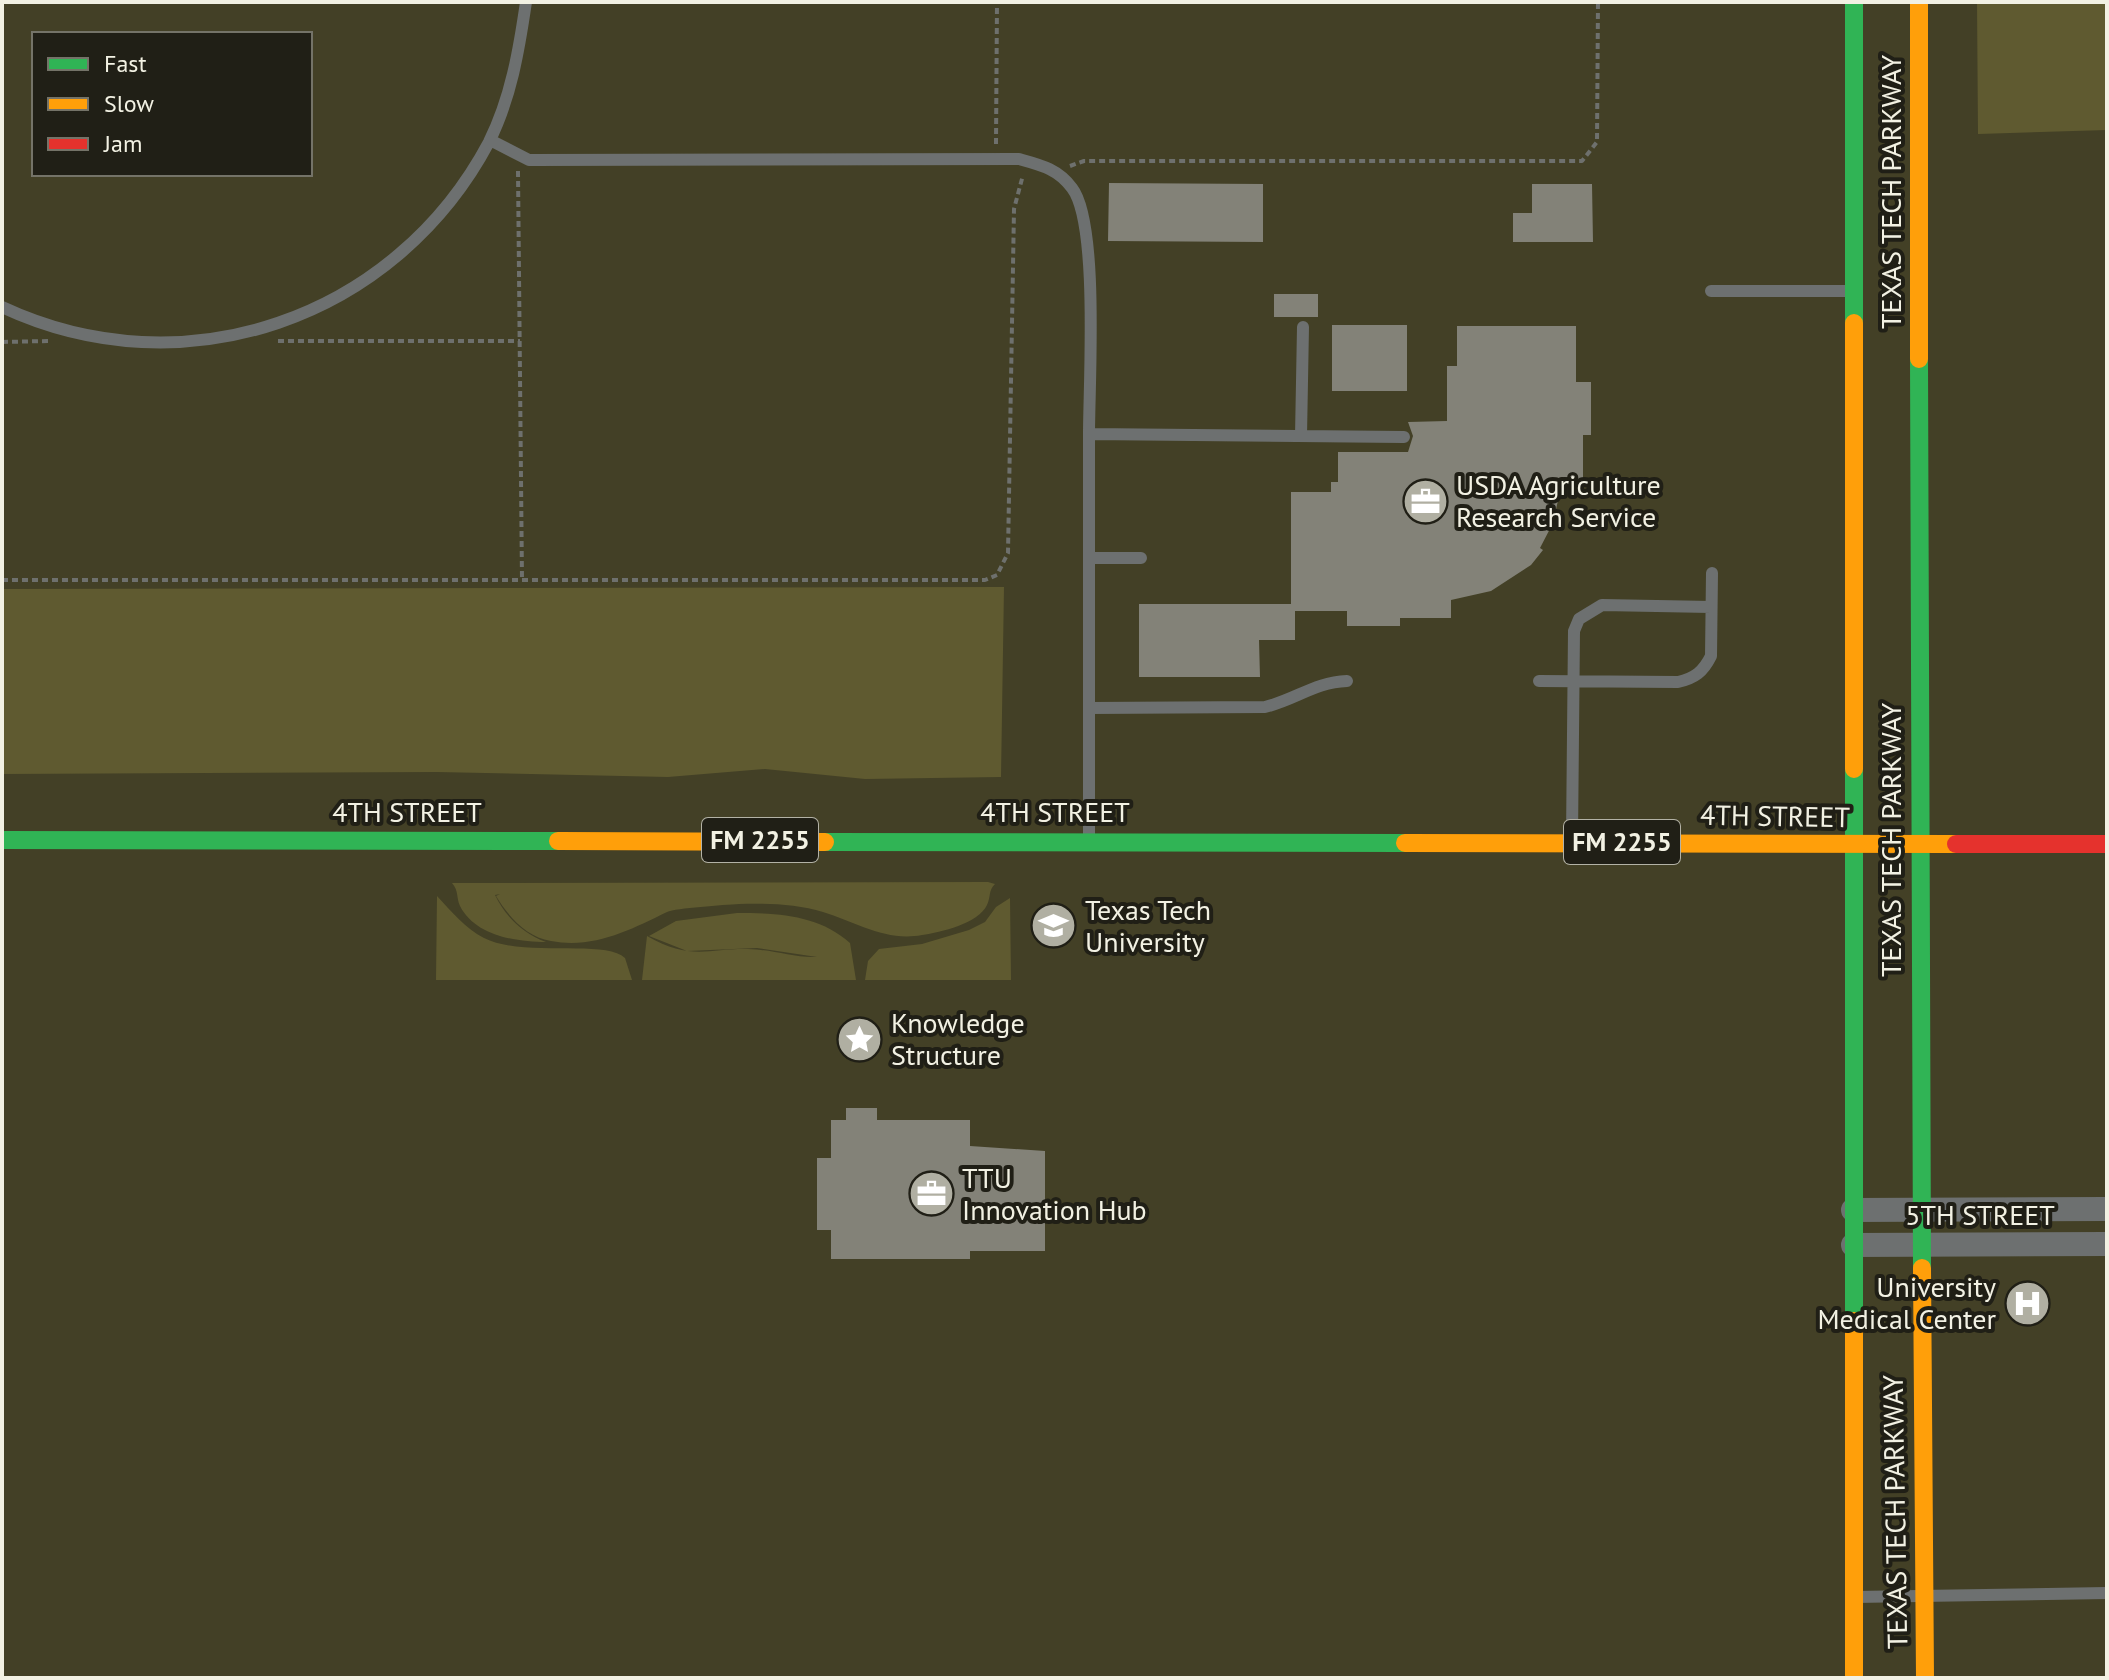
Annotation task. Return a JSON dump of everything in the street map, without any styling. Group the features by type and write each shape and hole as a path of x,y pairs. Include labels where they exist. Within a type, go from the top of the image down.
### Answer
{"main road":[{"name":"TEXAS TECH PARKWAY","path":"1854,2 1854,1678"},
{"name":"TEXAS TECH PARKWAY","path":"1919,2 1920,1210 1925,1678"},
{"name":"4TH STREET","path":"2,840 2107,844"}],"street":[{"name":"5TH STREET","path":"1853,1210 2107,1209"},
{"name":"5TH STREET","path":"1853,1245 2107,1244"}],"lane":[{"path":"2,307 34,322 99,339 166,344 245,333 297,317 356,287 409,246 454,197 490,140 516,68 526,2"},
{"path":"490,140 521,158 1028,161 1056,170 1074,189 1083,207 1088,241 1089,840"},
{"path":"1711,291 1854,291"},
{"path":"1301,436 1303,327"},
{"path":"1089,434 1404,437"},
{"path":"1090,558 1141,558"},
{"path":"1539,681 1678,682 1693,678 1705,668 1711,656 1712,573"},
{"path":"1572,841 1574,631 1579,619 1602,605 1711,607"},
{"path":"1089,708 1265,707 1282,703 1311,686 1347,681"},
{"path":"1854,1597 2107,1593"}],"path":[{"path":"996,159 997,2"},
{"path":"1056,170 1084,161 1582,161 1597,142 1598,2"},
{"path":"521,158 518,178 522,580"},
{"path":"2,580 968,581 997,575 1008,553 1014,209 1028,161"},
{"path":"245,333 280,341 520,341"}],"shaded area":[{"name":"Texas Tech University","path":"2,2 2107,2 2107,1678 2,1678"},
{"path":"1977,2 2107,2 2107,130 1978,134"},
{"path":"1004,587 1001,777 865,779 765,769 668,777 437,772 2,774 2,589"},
{"path":"452,883 995,884 987,905 976,917 958,926 922,935 896,936 803,907 749,904 667,912 611,936 567,943 542,939 526,930 501,904 496,896 500,894 495,895 504,910 510,917 529,934 546,942 510,939 486,931 467,916"},
{"path":"437,896 465,925 484,938 520,947 615,953 625,958 632,980 436,980"},
{"path":"1010,898 1011,980 865,980 868,961 879,949 922,944 969,930 985,922 996,907"},
{"path":"737,913 797,918 825,926 850,943 856,980 642,980 647,936 686,950 649,936 676,921","holes":["757,948 817,957 744,949 689,951"]}],"building":[{"path":"1109,183 1263,184 1263,242 1108,241"},
{"path":"1532,184 1592,184 1593,242 1513,242 1513,213 1532,213"},
{"path":"1274,294 1318,294 1318,317 1274,317"},
{"path":"1332,325 1407,325 1407,391 1332,391"},
{"name":"USDA Agriculture Research Service","path":"1457,326 1576,326 1576,382 1591,382 1591,435 1583,435 1583,487 1561,487 1553,523 1540,548 1543,550 1531,565 1491,591 1451,600 1451,618 1400,618 1400,626 1347,626 1347,611 1295,611 1295,640 1259,640 1260,677 1139,677 1139,604 1291,604 1291,492 1331,492 1331,482 1338,482 1338,452 1408,452 1413,436 1408,422 1447,421 1447,366 1457,366"},
{"name":"TTU Innovation Hub","path":"846,1108 877,1108 877,1120 970,1120 970,1146 1045,1151 1045,1251 970,1251 970,1259 831,1259 831,1230 817,1230 817,1158 831,1158 831,1120 846,1120"}],"traffic: fast":[{"path":"1854,2 1854,323"},
{"path":"1919,359 1922,1268"},
{"path":"1854,769 1854,1321"},
{"path":"2,840 558,841"},
{"path":"825,842 1405,843"}],"traffic: slow":[{"path":"1919,2 1919,359"},
{"path":"1854,323 1854,769"},
{"path":"558,841 825,842"},
{"path":"1405,843 1956,844"},
{"path":"1922,1268 1925,1678"},
{"path":"1854,1321 1854,1678"}],"traffic: jam":[{"path":"1956,844 2107,844"}],"place":[{"name":"USDA Agriculture Research Service","path":"1425,501"},
{"name":"Texas Tech University","path":"1054,926"},
{"name":"Knowledge Structure","path":"860,1039"},
{"name":"TTU Innovation Hub","path":"931,1194"},
{"name":"University Medical Center","path":"2027,1303"}]}
